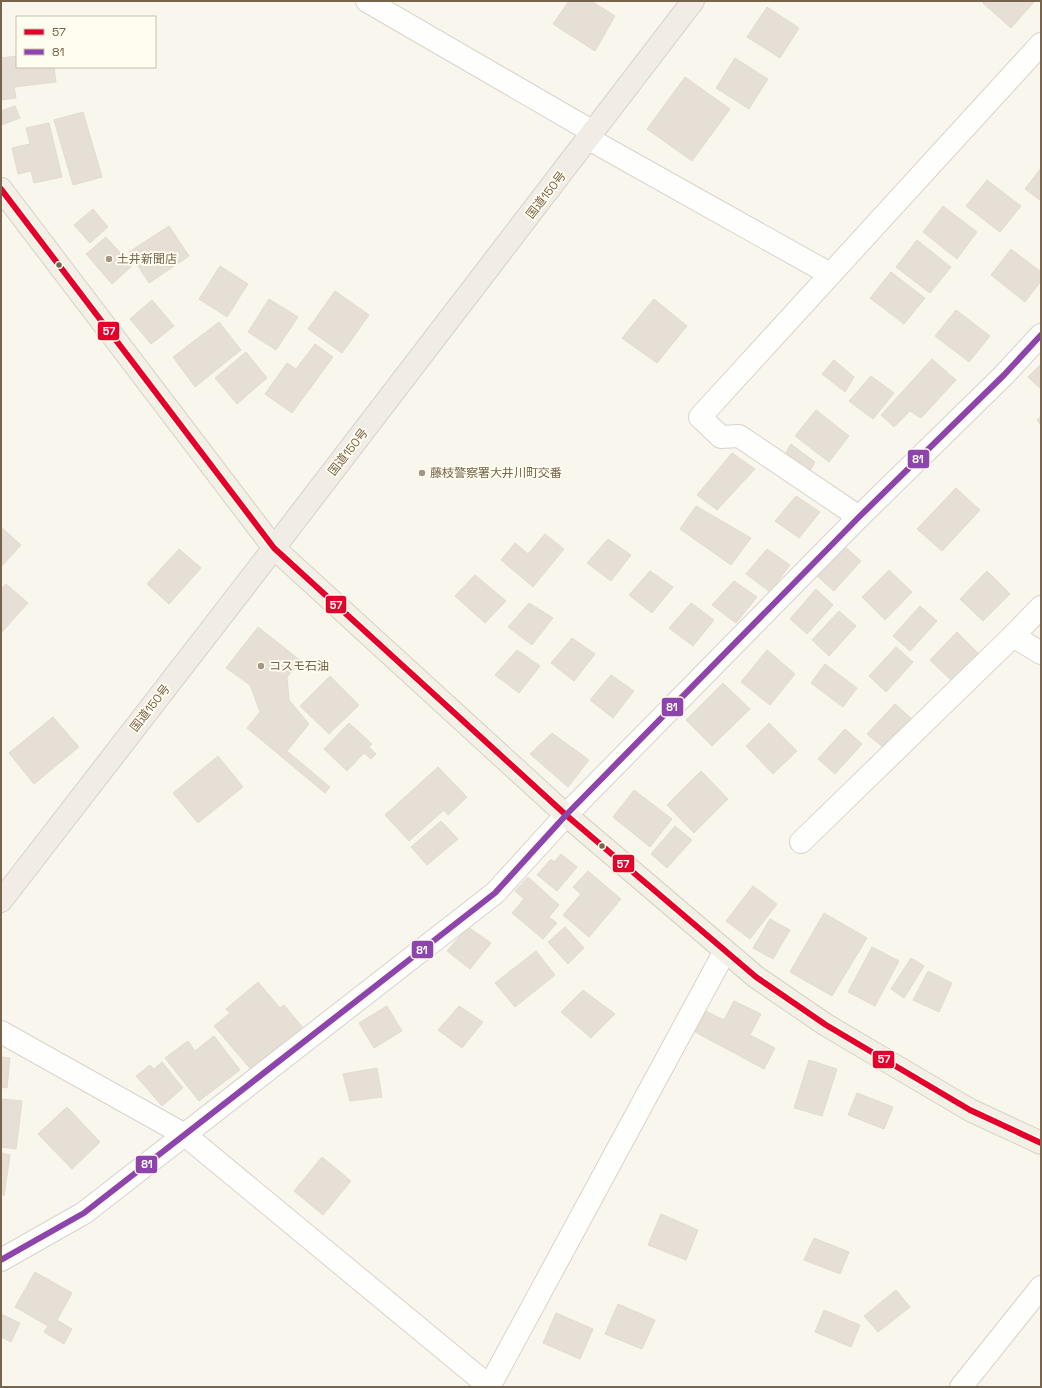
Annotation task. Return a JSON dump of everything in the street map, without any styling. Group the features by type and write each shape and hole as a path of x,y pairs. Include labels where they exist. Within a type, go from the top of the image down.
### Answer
{"highway":[{"name":"国道150号","path":"1,901 591,136 693,1"}],"main road":[{"path":"1,189 274,548 566,815 756,977 826,1025 970,1110 1041,1143"}],"street":[{"path":"366,1 591,136 830,274"},
{"path":"859,517 739,436 721,437 700,417 1041,44"},
{"path":"1,1260 84,1214 495,893 566,815 859,517 1004,375 1041,336"},
{"path":"801,842 1041,607"},
{"path":"1013,636 1041,653"},
{"path":"1,1032 185,1135 490,1387 725,951"},
{"path":"961,1387 1041,1287"}],"building":[{"path":"569,1 591,1 615,16 595,51 553,24"},
{"path":"985,1 1035,1 1011,28 983,3"},
{"path":"767,7 799,28 780,58 747,37"},
{"path":"16,56 16,68 54,68 56,82 14,87 16,98 1,100 1,58"},
{"path":"735,58 768,79 749,109 716,88"},
{"path":"685,77 730,109 692,161 647,129"},
{"path":"15,106 20,118 1,125 1,111"},
{"path":"83,112 102,177 73,185 54,120"},
{"path":"49,123 62,177 34,183 31,171 18,174 12,148 30,144 26,128"},
{"path":"1041,168 1041,201 1025,189"},
{"path":"987,180 1021,206 1000,232 966,206"},
{"path":"943,206 977,232 957,259 923,232"},
{"path":"93,209 108,227 90,243 74,225"},
{"path":"169,226 189,256 149,283 129,252"},
{"path":"106,237 132,266 112,284 86,254"},
{"path":"917,240 951,267 930,293 896,267"},
{"path":"1011,249 1041,272 1041,281 1025,302 991,275"},
{"path":"220,266 248,284 227,317 199,299"},
{"path":"891,272 925,298 904,324 870,298"},
{"path":"335,291 369,315 342,353 308,329"},
{"path":"269,299 298,317 276,350 248,332"},
{"path":"654,299 687,326 657,363 622,338"},
{"path":"152,300 174,326 151,344 130,319"},
{"path":"956,310 990,336 969,362 935,336"},
{"path":"219,322 241,350 195,387 173,357"},
{"path":"315,344 333,357 292,413 265,394 287,363 296,369"},
{"path":"246,352 267,378 237,404 215,378"},
{"path":"932,359 956,380 921,418 910,411 894,427 881,415"},
{"path":"834,360 854,377 845,392 822,374"},
{"path":"1041,364 1041,389 1028,377"},
{"path":"871,376 894,393 873,419 849,401"},
{"path":"816,410 849,436 829,462 795,436"},
{"path":"1041,416 1041,425 1037,420"},
{"path":"791,444 815,462 807,476 783,458"},
{"path":"732,453 755,469 717,510 697,495"},
{"path":"956,488 980,510 942,551 917,529"},
{"path":"796,496 820,512 799,538 775,521"},
{"path":"696,506 751,538 731,565 680,529"},
{"path":"1,527 21,545 1,567"},
{"path":"545,534 564,549 533,587 501,560 515,543 528,554"},
{"path":"608,539 631,555 611,581 587,563"},
{"path":"844,546 861,561 834,591 817,576"},
{"path":"179,549 201,568 169,604 147,584"},
{"path":"767,549 790,565 770,592 746,574"},
{"path":"889,570 912,592 885,620 862,597"},
{"path":"650,571 673,587 652,613 629,595"},
{"path":"987,571 1010,594 983,621 960,599"},
{"path":"475,575 506,601 485,623 455,596"},
{"path":"734,581 757,597 736,623 712,605"},
{"path":"6,584 28,603 1,633 1,589"},
{"path":"816,589 833,605 807,634 790,619"},
{"path":"529,603 553,618 532,645 508,627"},
{"path":"691,603 714,620 693,646 669,628"},
{"path":"920,606 937,621 910,651 893,636"},
{"path":"839,611 856,626 829,656 812,640"},
{"path":"258,627 301,661 287,677 289,700 309,724 287,751 330,787 325,793 247,728 260,712 250,685 226,668"},
{"path":"957,632 979,654 953,682 930,660"},
{"path":"572,638 595,654 574,681 551,663"},
{"path":"896,647 913,662 886,692 869,676"},
{"path":"517,650 540,666 519,693 495,675"},
{"path":"767,650 795,674 770,705 741,682"},
{"path":"825,664 857,688 843,707 811,683"},
{"path":"611,675 634,691 613,718 590,700"},
{"path":"330,676 359,705 329,734 300,706"},
{"path":"723,683 750,709 712,746 686,720"},
{"path":"895,704 912,719 885,749 867,734"},
{"path":"53,717 79,747 34,784 9,753"},
{"path":"349,723 372,744 369,747 376,754 371,759 364,753 347,771 324,749"},
{"path":"769,723 797,751 773,774 746,746"},
{"path":"845,729 862,744 835,774 818,759"},
{"path":"552,733 589,760 568,787 530,754"},
{"path":"218,756 243,787 198,823 173,793"},
{"path":"438,767 467,797 448,815 444,810 409,841 385,815"},
{"path":"701,771 728,799 694,833 667,805"},
{"path":"634,790 672,819 650,847 613,817"},
{"path":"441,821 458,839 427,865 411,847"},
{"path":"675,826 692,840 667,868 651,854"},
{"path":"561,854 577,867 557,891 537,875 551,859 554,862"},
{"path":"588,871 621,899 589,937 563,915 581,894 573,887"},
{"path":"528,877 559,905 549,917 557,923 543,939 512,913 524,899 515,891"},
{"path":"753,886 777,904 750,939 726,921"},
{"path":"824,913 867,938 832,996 790,972"},
{"path":"770,919 790,930 773,959 753,948"},
{"path":"468,927 491,943 470,969 447,951"},
{"path":"565,927 584,948 568,964 548,942"},
{"path":"872,947 899,961 875,1006 848,992"},
{"path":"536,951 555,975 515,1007 495,983"},
{"path":"911,958 924,966 904,998 891,989"},
{"path":"928,971 952,983 939,1012 913,1000"},
{"path":"258,982 280,1008 284,1005 305,1030 253,1072 214,1026 230,1013 226,1009"},
{"path":"583,990 615,1014 591,1038 561,1012"},
{"path":"734,1001 761,1014 750,1035 775,1048 764,1069 695,1032 706,1011 724,1020"},
{"path":"387,1006 402,1031 374,1048 359,1023"},
{"path":"459,1006 483,1022 462,1048 438,1030"},
{"path":"214,1036 240,1070 199,1101 165,1058 188,1041 195,1051"},
{"path":"1,1057 10,1058 7,1088 1,1087"},
{"path":"809,1060 837,1069 822,1116 794,1108"},
{"path":"162,1062 183,1088 162,1106 136,1076 150,1065 154,1069"},
{"path":"377,1068 382,1097 350,1101 343,1074"},
{"path":"857,1093 893,1107 884,1129 848,1115"},
{"path":"1,1099 22,1101 16,1149 1,1147"},
{"path":"67,1107 100,1142 72,1169 38,1134"},
{"path":"1,1153 10,1155 4,1196 1,1193"},
{"path":"322,1157 351,1181 323,1215 294,1191"},
{"path":"661,1214 698,1230 686,1260 648,1245"},
{"path":"814,1238 849,1252 840,1274 804,1260"},
{"path":"35,1272 72,1293 57,1320 72,1329 64,1344 44,1332 48,1326 15,1307"},
{"path":"896,1290 910,1307 878,1332 864,1316"},
{"path":"618,1304 655,1320 642,1349 605,1334"},
{"path":"824,1310 860,1325 851,1347 815,1332"},
{"path":"556,1313 593,1329 580,1359 543,1343"},
{"path":"1,1314 20,1323 11,1342 1,1337"}],"transit line":[{"name":"57","path":"1,189 274,548 566,815 756,977 826,1025 970,1110 1041,1143"},
{"name":"81","path":"1,1260 84,1213 495,893 566,815 859,517 1004,375 1041,335"}],"place":[{"name":"土井新聞店","path":"109,259"},
{"name":"藤枝警察署大井川町交番","path":"422,473"},
{"name":"コスモ石油","path":"261,666"}]}
